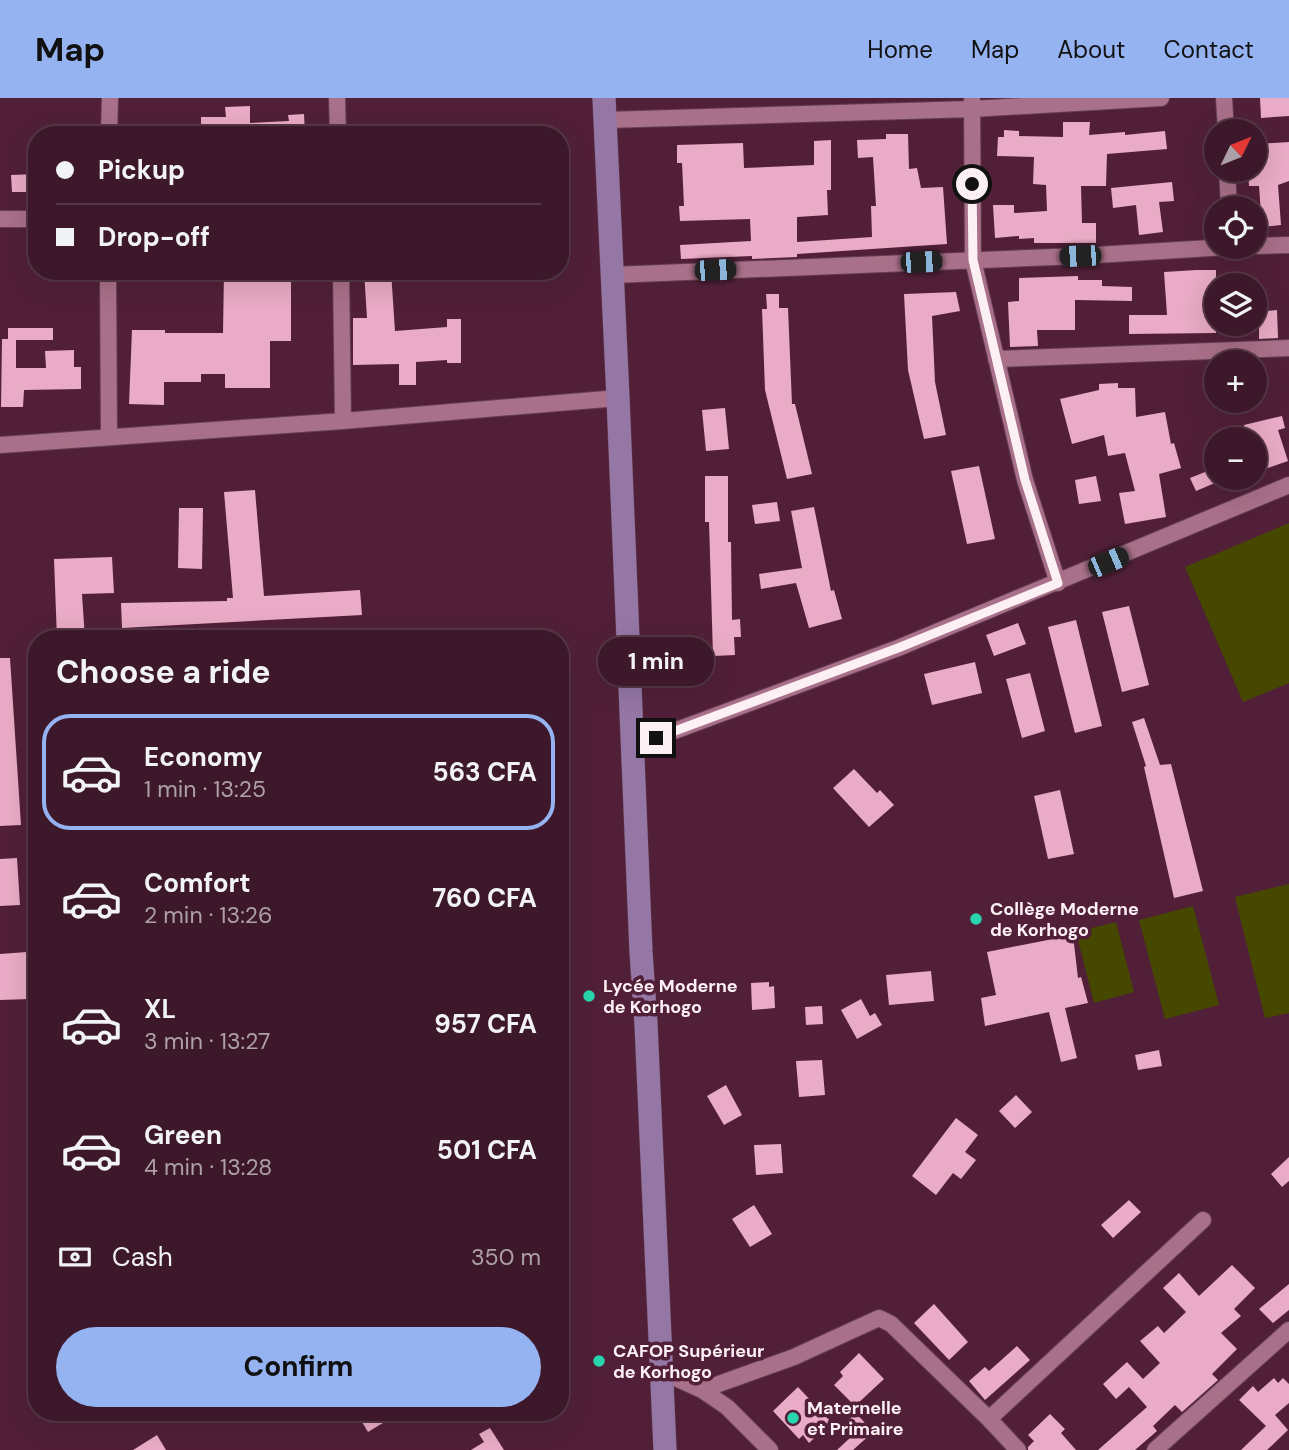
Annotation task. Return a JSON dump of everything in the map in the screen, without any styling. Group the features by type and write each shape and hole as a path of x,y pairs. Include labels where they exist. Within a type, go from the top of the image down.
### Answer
{"main road":[{"path":"605,109 631,747 665,1450"}],"street":[{"path":"109,126 110,98"},
{"path":"337,98 338,126"},
{"path":"605,109 972,104 1161,98"},
{"path":"1224,98 1225,119"},
{"path":"972,104 973,260 1025,480 1058,583"},
{"path":"0,219 28,219"},
{"path":"1267,246 1289,245"},
{"path":"612,275 1204,248"},
{"path":"108,280 109,437"},
{"path":"341,280 344,421"},
{"path":"996,359 1289,348"},
{"path":"0,445 344,421 618,398"},
{"path":"631,747 898,648 1289,485"},
{"path":"989,1419 1203,1220"},
{"path":"702,1391 794,1357 879,1318 891,1324 1018,1450"},
{"path":"1155,1450 1289,1330"},
{"path":"660,1371 702,1391 727,1407 770,1450"}],"shaded area":[{"path":"1289,523 1289,683 1243,702 1185,567"},
{"path":"1289,884 1289,1013 1265,1018 1235,897"},
{"path":"1193,906 1219,1005 1165,1019 1139,920"},
{"path":"1116,922 1134,992 1094,1003 1076,932"}],"building":[{"path":"1260,98 1289,98 1289,116 1261,118"},
{"path":"250,106 250,123 289,121 288,115 304,114 305,126 201,126 201,117 226,117 225,107"},
{"path":"1063,122 1090,122 1089,135 1165,131 1167,149 1107,154 1106,186 1081,186 1082,223 1096,223 1096,243 1034,243 1034,238 1019,239 1019,236 995,238 993,205 1014,205 1014,213 1047,211 1046,185 1033,184 1034,157 997,156 998,137 1004,137 1004,130 1019,131 1019,136 1063,137"},
{"path":"886,134 908,134 909,169 917,168 921,188 943,187 947,244 797,254 797,257 681,259 680,245 751,241 750,219 680,221 679,206 684,206 682,163 677,163 677,145 743,143 744,168 814,165 814,141 831,140 828,215 797,217 797,242 872,237 871,206 876,206 873,157 858,158 857,140 886,139"},
{"path":"1289,142 1289,181 1278,185 1281,225 1267,226 1267,196 1260,196 1259,186 1249,186 1249,182 1267,182 1267,143"},
{"path":"28,174 28,192 12,192 11,175"},
{"path":"1172,182 1174,201 1159,202 1163,232 1139,235 1136,205 1113,208 1111,188"},
{"path":"1216,270 1216,273 1204,273 1204,333 1129,334 1129,315 1167,315 1164,272"},
{"path":"1078,276 1078,280 1102,280 1102,286 1132,287 1132,301 1075,300 1075,330 1037,330 1038,346 1010,347 1008,302 1019,301 1019,278"},
{"path":"224,280 291,280 291,341 270,341 270,388 225,388 225,374 201,374 201,382 164,382 164,405 129,404 132,330 223,333"},
{"path":"365,280 392,280 395,331 447,327 447,319 461,319 461,363 447,363 447,360 416,362 416,385 399,385 399,364 353,365 353,318 367,318"},
{"path":"956,292 960,311 932,316 935,382 946,435 924,439 908,370 904,294"},
{"path":"766,294 779,294 779,308 788,308 792,404 795,404 812,474 787,479 765,390 762,309 767,309"},
{"path":"1277,310 1278,338 1259,339 1259,336 1267,336 1267,311"},
{"path":"8,328 53,328 53,340 16,340 16,368 46,368 45,351 74,350 74,367 81,367 81,389 24,390 23,407 1,407 2,339 8,339"},
{"path":"1118,383 1118,388 1135,388 1136,417 1165,412 1171,444 1174,443 1181,468 1159,474 1166,517 1125,524 1119,493 1135,491 1125,453 1108,456 1104,435 1072,444 1060,399 1099,390 1099,384"},
{"path":"725,408 729,449 706,451 702,410"},
{"path":"1282,416 1285,428 1278,430 1288,461 1267,468 1267,427 1244,425"},
{"path":"979,466 995,539 967,544 951,471"},
{"path":"1204,472 1204,488 1196,491 1190,478"},
{"path":"705,476 728,476 732,620 740,619 741,637 734,637 735,655 713,656"},
{"path":"1096,476 1101,501 1079,504 1075,480"},
{"path":"255,490 264,596 360,590 362,615 122,628 121,603 227,601 227,598 233,598 224,492"},
{"path":"777,502 780,521 755,524 752,505"},
{"path":"814,507 831,591 834,590 842,619 809,628 796,583 761,589 759,574 802,568 791,511"},
{"path":"179,508 203,508 202,569 178,568"},
{"path":"112,557 114,593 82,594 84,630 57,630 54,559"},
{"path":"1129,606 1149,685 1122,692 1102,612"},
{"path":"1076,620 1102,726 1075,733 1048,627"},
{"path":"1018,623 1026,644 994,656 986,635"},
{"path":"0,658 10,658 21,825 0,826"},
{"path":"975,662 982,693 932,705 924,674"},
{"path":"1030,673 1045,731 1022,738 1006,679"},
{"path":"1144,718 1160,765 1171,764 1203,891 1174,898 1144,767 1146,766 1132,722"},
{"path":"854,769 877,793 880,790 894,805 869,827 833,788"},
{"path":"1060,790 1074,854 1048,859 1034,796"},
{"path":"17,858 20,905 0,906 0,859"},
{"path":"1073,935 1078,978 1081,977 1088,1003 1065,1008 1077,1058 1061,1062 1049,1012 985,1026 981,998 996,995 987,952"},
{"path":"27,952 28,999 0,1000 0,954"},
{"path":"931,971 934,1001 889,1005 886,975"},
{"path":"769,982 769,987 774,986 775,1008 752,1010 751,983"},
{"path":"861,999 870,1016 875,1013 882,1025 857,1039 841,1010"},
{"path":"822,1006 823,1024 806,1025 805,1007"},
{"path":"1159,1050 1162,1066 1138,1070 1135,1055"},
{"path":"822,1060 825,1095 799,1097 796,1061"},
{"path":"726,1085 742,1115 724,1125 707,1096"},
{"path":"1016,1095 1032,1112 1015,1128 999,1111"},
{"path":"956,1118 978,1135 965,1152 976,1160 961,1179 953,1173 936,1195 912,1176"},
{"path":"781,1144 783,1173 756,1175 754,1145"},
{"path":"1289,1157 1289,1181 1282,1187 1271,1174"},
{"path":"1129,1200 1141,1212 1113,1238 1101,1225"},
{"path":"754,1205 772,1234 750,1247 732,1219"},
{"path":"1232,1265 1255,1288 1234,1309 1241,1316 1221,1333 1237,1349 1212,1374 1218,1380 1182,1412 1175,1405 1153,1426 1157,1431 1135,1450 1098,1450 1147,1407 1129,1387 1116,1399 1103,1384 1127,1362 1143,1379 1160,1363 1140,1341 1158,1326 1164,1333 1186,1312 1163,1288 1179,1273 1199,1296"},
{"path":"1289,1284 1289,1310 1273,1323 1259,1309"},
{"path":"934,1304 968,1342 949,1360 914,1323"},
{"path":"1017,1346 1030,1360 985,1400 969,1381 985,1367 989,1371"},
{"path":"859,1353 884,1379 855,1406 834,1385 843,1376 840,1372"},
{"path":"1274,1378 1278,1383 1283,1378 1289,1384 1289,1403 1275,1415 1288,1430 1267,1450 1241,1450 1266,1426 1239,1400 1253,1386 1258,1392"},
{"path":"798,1387 831,1422 809,1443 803,1435 799,1439 773,1411"},
{"path":"856,1413 873,1432 853,1450 837,1450 851,1437 841,1427"},
{"path":"1050,1414 1065,1429 1061,1433 1076,1450 1028,1450 1034,1441 1028,1435"},
{"path":"361,1421 386,1421 368,1432"},
{"path":"490,1428 504,1450 471,1450 484,1442 479,1434"},
{"path":"157,1435 166,1450 133,1450"}],"place":[{"name":"Collège Moderne de Korhogo","path":"976,919"},
{"name":"Lycée Moderne de Korhogo","path":"589,996"},
{"name":"CAFOP Supérieur de Korhogo","path":"599,1361"},
{"name":"Maternelle et Primaire","path":"793,1418"}],"route":[{"path":"656,738 898,648 1058,583 1025,480 973,260 972,184"}]}
